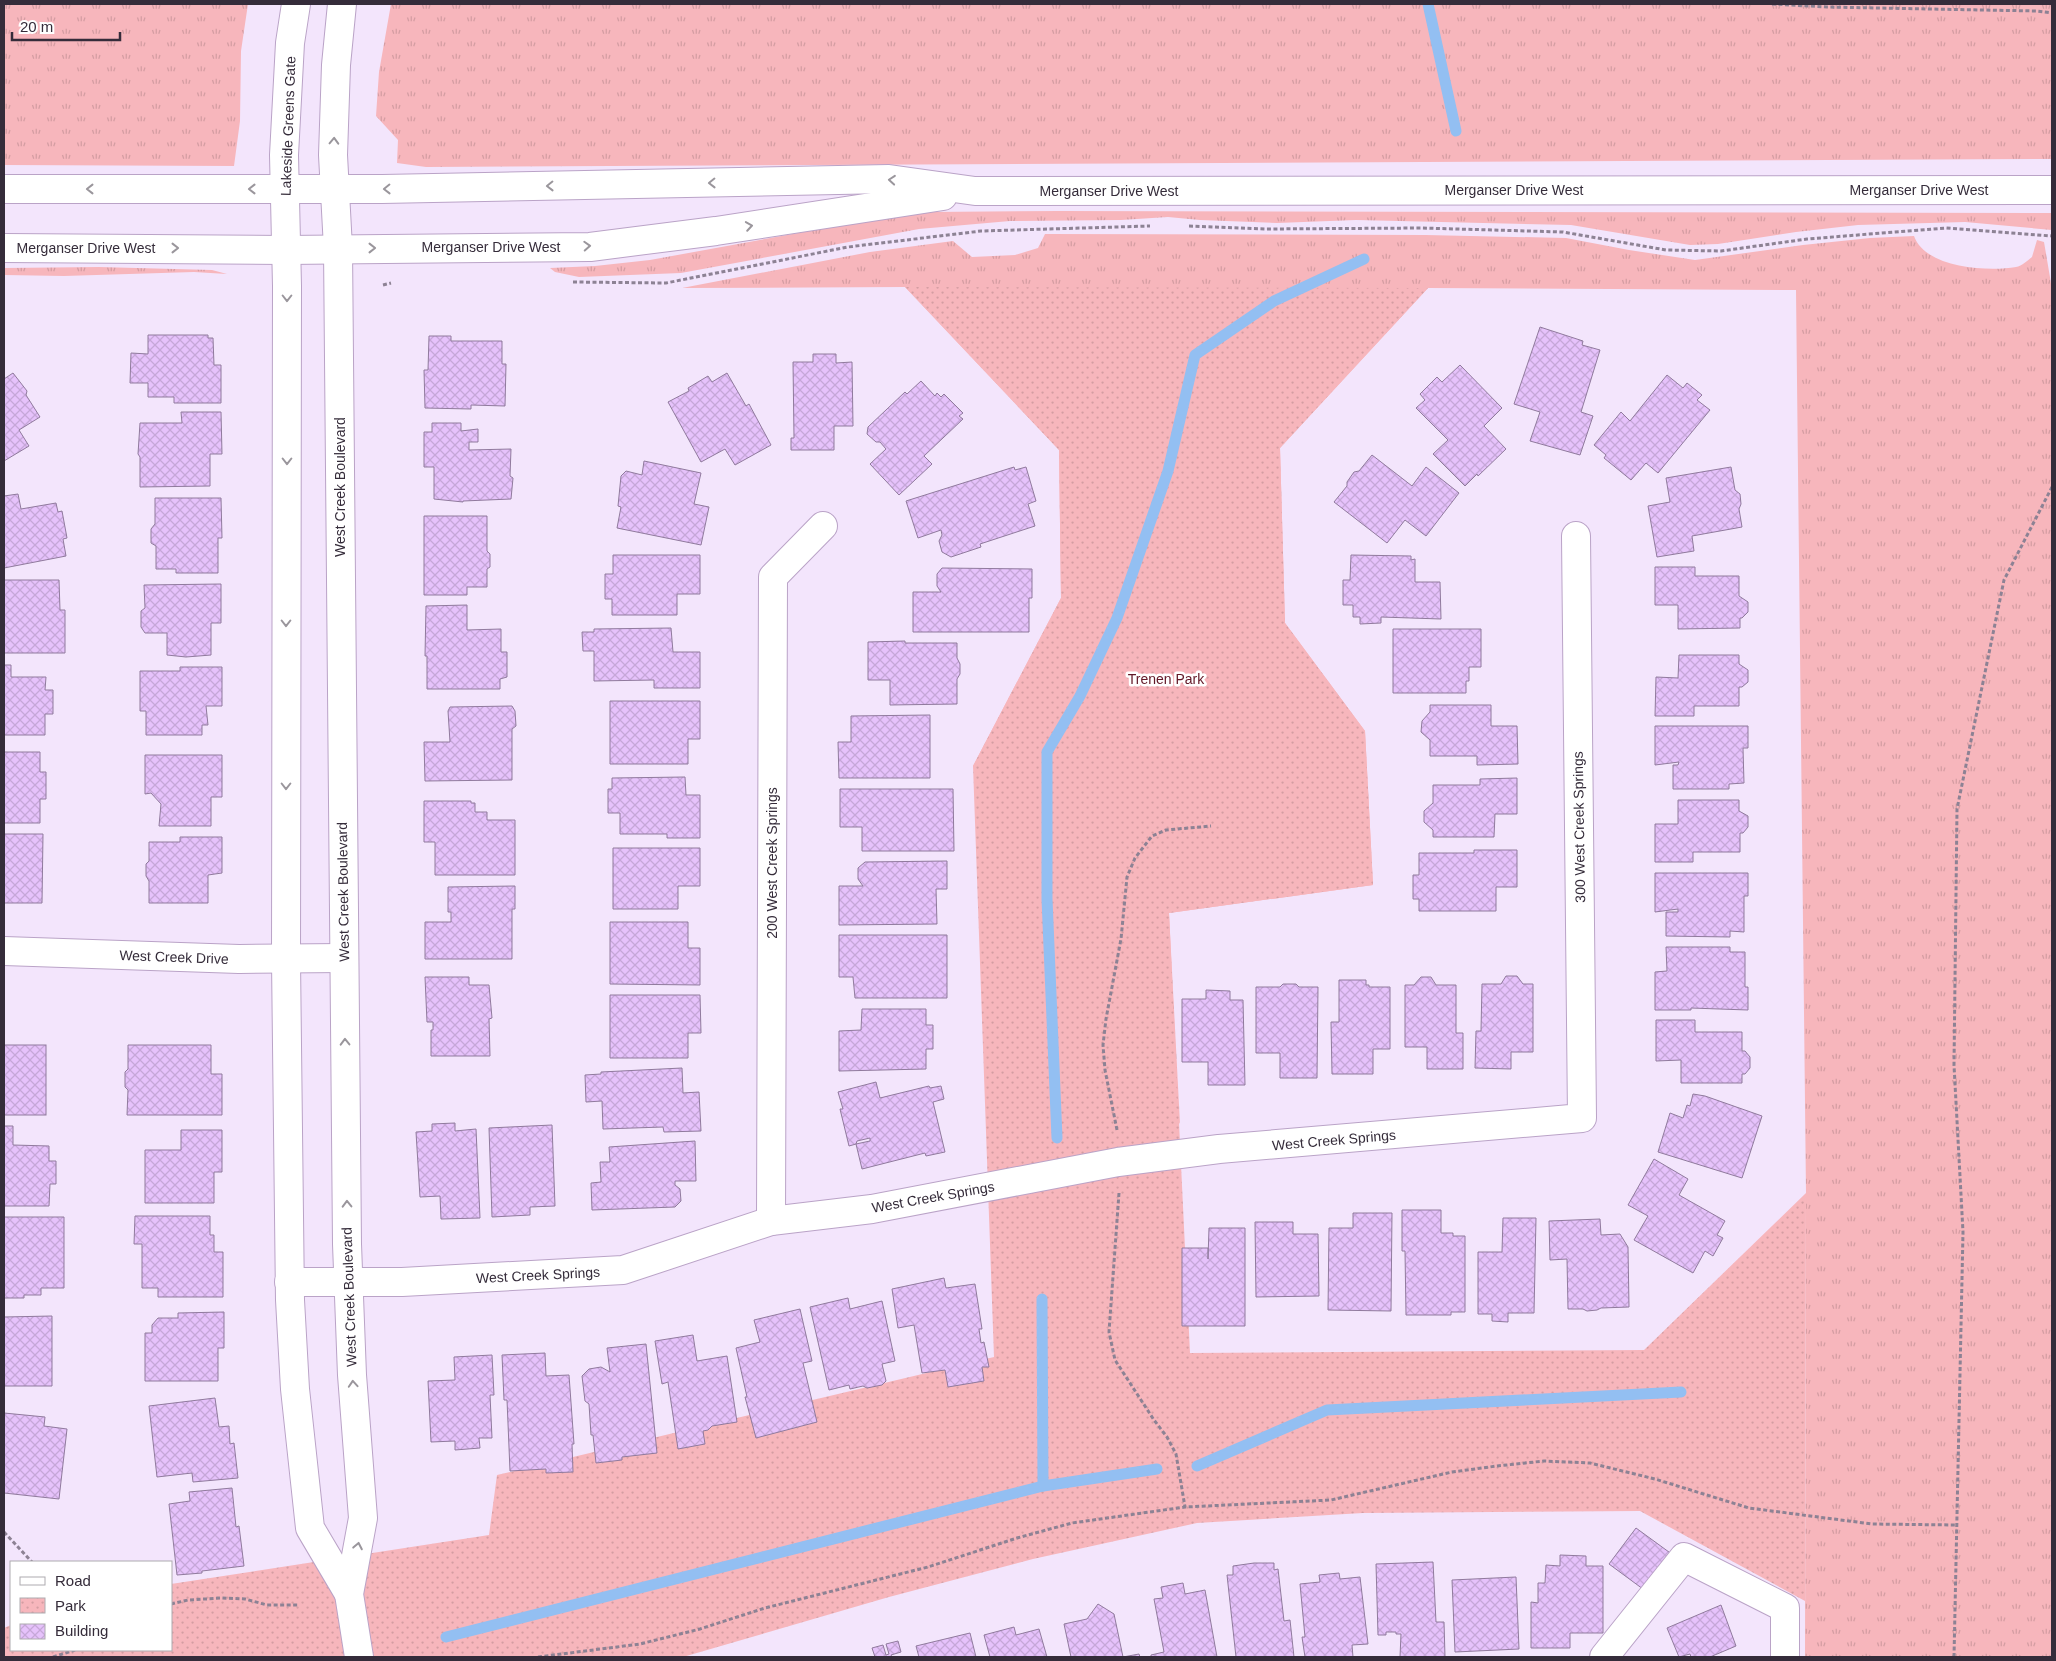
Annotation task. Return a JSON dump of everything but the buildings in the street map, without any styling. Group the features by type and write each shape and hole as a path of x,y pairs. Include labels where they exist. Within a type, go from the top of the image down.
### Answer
{"street":[{"name":"Lakeside Greens Gate","path":"286,250 284,155 290,43 296,4"},
{"path":"336,190 333,157 335,92 342,4"},
{"name":"Merganser Drive West","path":"4,190 336,190 889,179 975,191 2052,190"},
{"name":"West Creek Boulevard","path":"336,190 349,1282 352,1375 363,1518 349,1594 360,1657"},
{"name":"Merganser Drive West","path":"4,248 286,250 590,247 716,231 975,191"},
{"name":"West Creek Boulevard","path":"286,250 286,960 289,1282 295,1389 310,1528 349,1594"},
{"name":"200 West Creek Springs","path":"771,1220 773,577 824,526"},
{"name":"300 West Creek Springs","path":"1576,536 1582,1118"},
{"name":"West Creek Drive","path":"4,951 286,960 344,958"},
{"name":"West Creek Springs","path":"289,1282 402,1282 623,1270 771,1220 872,1209 1118,1162 1219,1149 1582,1118"},
{"path":"1604,1657 1684,1557 1785,1608 1785,1657"}],"path":[{"path":"1772,4 1827,8 2036,11 2052,13"},
{"path":"569,281 666,283 877,243 981,231 1152,226"},
{"path":"1181,226 1266,229 1422,228 1563,232 1666,250 1721,251 1807,239 1946,228 2052,236"},
{"path":"384,285 400,280"},
{"path":"1954,1657 1963,1232 1954,1065 1957,809 2004,580 2052,487"},
{"path":"1118,1134 1105,1070 1103,1045 1120,938 1127,877 1135,858 1152,836 1166,830 1211,826"},
{"path":"1119,1190 1109,1332 1115,1360 1154,1420 1168,1437 1176,1454 1185,1507"},
{"path":"538,1657 640,1644 700,1629 765,1608 928,1567 1017,1538 1072,1523 1185,1507 1331,1500 1452,1472 1544,1462 1590,1463 1656,1479 1749,1508 1872,1524 1956,1524"},
{"path":"4,1532 31,1561"},
{"path":"172,1604 188,1600 222,1598 245,1600 267,1605 298,1605"},
{"path":"53,1657 72,1651"}],"green space":[{"path":"4,4 248,4 241,51 240,121 234,166 4,165"},
{"path":"391,4 2052,4 2052,159 426,167 397,163 398,140 376,116 379,72"},
{"path":"930,212 2052,213 2052,230 1965,222 1858,225 1718,244 1690,245 1571,225 1356,220 1277,223 1168,217 1121,220 1010,221 919,229 681,273 579,277 555,272 550,268 595,266 650,260 886,217"},
{"path":"1045,234 1426,235 1566,238 1695,260 1803,245 1870,238 1914,236 1920,247 1944,261 1974,268 1990,269 2020,265 2032,257 2037,240 2044,242 2052,289 2052,1657 1805,1657 1806,1193 1796,290 1428,288 1280,448 1285,623 1365,731 1373,885 1169,913 1180,1124 973,766 1061,598 1059,450 905,287 682,288 870,252 953,241 972,257 1015,255 1038,248"},
{"path":"99,267 212,270 227,274 194,272 64,276 4,275 4,268"},
{"name":"Trenen Park","path":"905,287 1428,288 1280,448 1285,623 1365,731 1373,885 1169,913 1190,1353 1644,1350 1806,1193 1805,1601 1640,1511 1363,1513 1197,1523 1033,1559 889,1597 683,1657 4,1657 4,1628 10,1625 10,1651 172,1651 172,1584 489,1535 497,1475 994,1357 973,766 1061,598 1059,450"}],"waterway":[{"path":"1428,4 1456,131"},
{"path":"1057,1138 1047,899 1047,752 1080,696 1117,618 1168,471 1195,355 1274,301 1364,259"},
{"path":"1042,1299 1043,1486"},
{"path":"1197,1466 1327,1410 1681,1392"},
{"path":"446,1637 1043,1486 1157,1469"}]}
